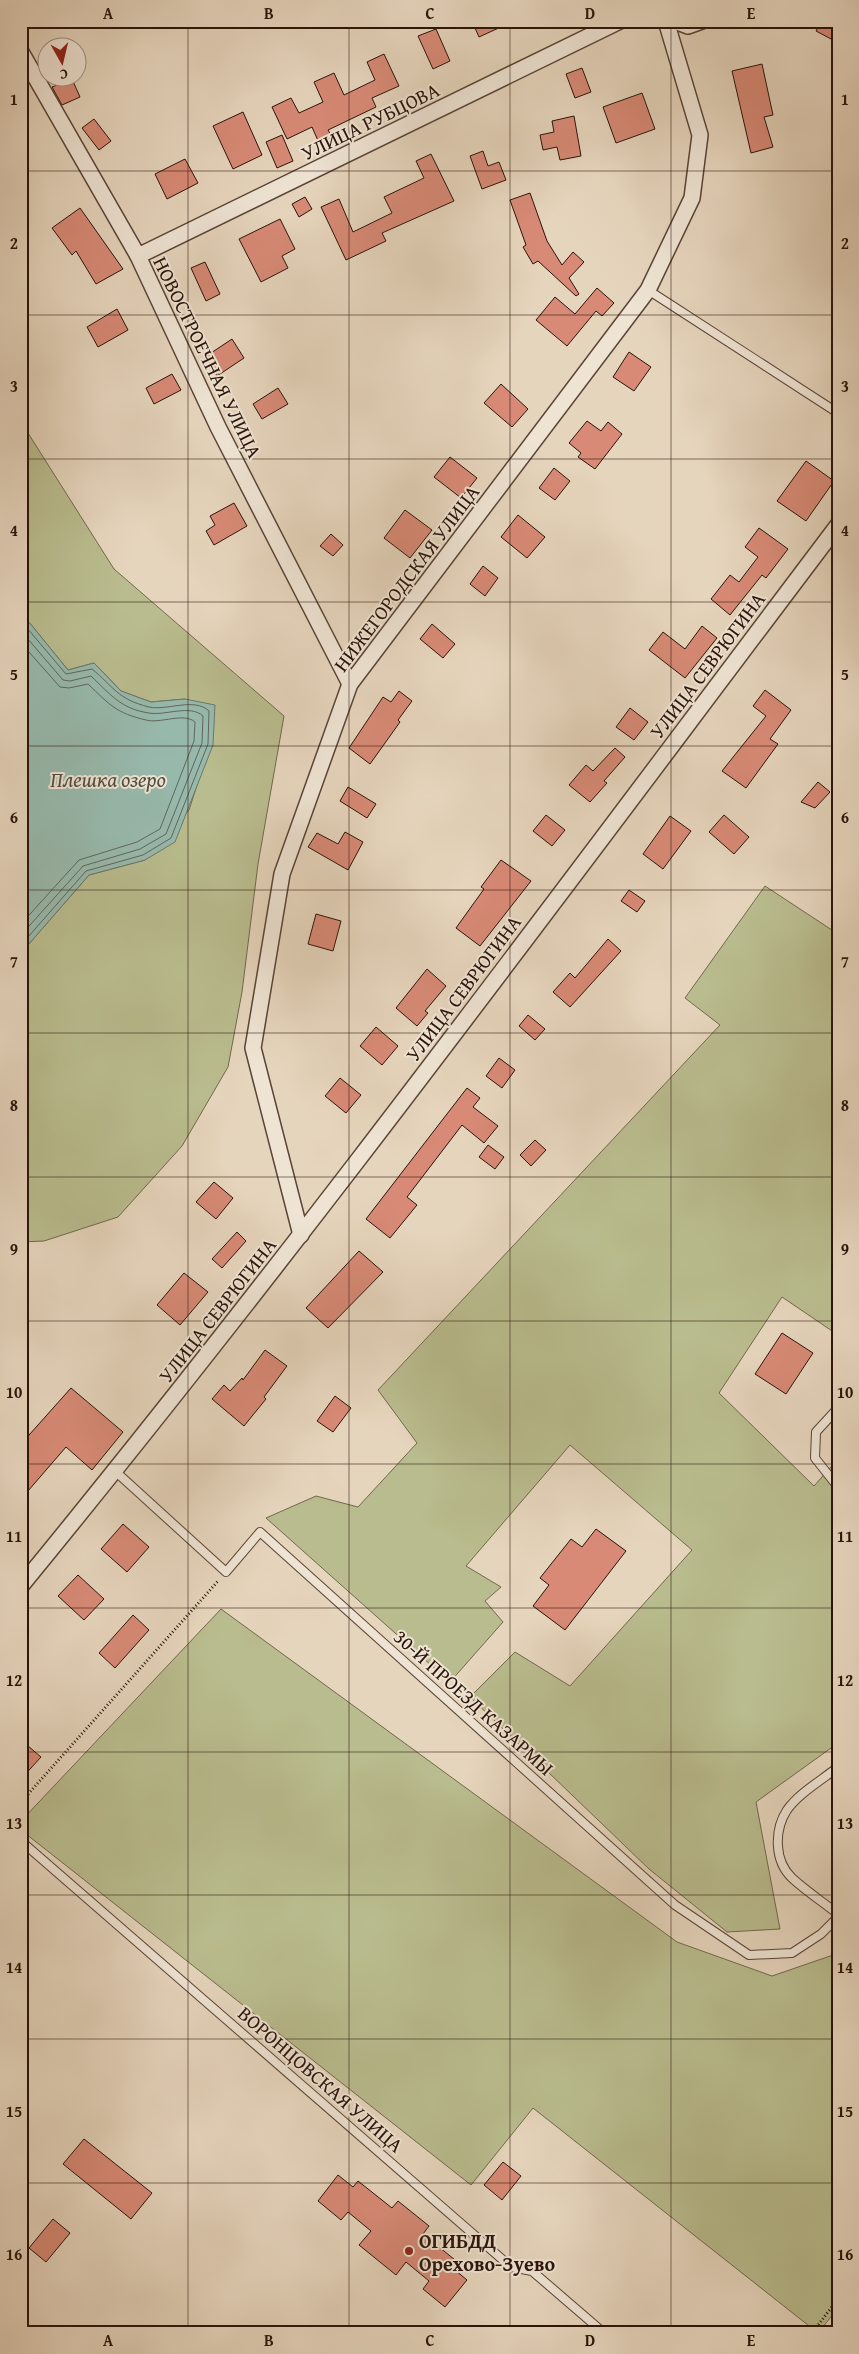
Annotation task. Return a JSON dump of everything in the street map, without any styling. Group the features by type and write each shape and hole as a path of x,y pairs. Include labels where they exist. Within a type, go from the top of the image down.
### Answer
{"street":[{"name":"УЛИЦА РУБЦОВА","path":"138,256 620,21"},
{"name":"НИЖЕГОРОДСКАЯ УЛИЦА","path":"301,1235 253,1048 282,874 350,684 648,290 692,198 700,136 666,21"},
{"path":"675,21 688,26 702,21"},
{"name":"НОВОСТРОЕЧНАЯ УЛИЦА","path":"21,52 138,256 218,427 350,684"},
{"name":"УЛИЦА СЕВРЮГИНА","path":"21,1586 115,1471 301,1235 838,525"}],"lane":[{"path":"648,290 838,413"},
{"path":"838,1408 816,1432 815,1458 838,1487"},
{"path":"115,1471 226,1572"},
{"name":"30-Й ПРОЕЗД КАЗАРМЫ","path":"226,1572 260,1532 675,1905 749,1955 792,1953 821,1934 838,1915"},
{"path":"838,1767 787,1810 781,1825 777,1844 780,1860 790,1877 838,1915"},
{"name":"ВОРОНЦОВСКАЯ УЛИЦА","path":"21,1841 511,2267 532,2271 604,2333"}],"path":[{"path":"21,1802 226,1572"},
{"path":"812,2333 838,2299"}],"green space":[{"path":"21,422 114,569 284,716 258,864 242,992 228,1067 182,1146 118,1217 44,1241 21,1242 21,953 89,875 145,860 189,810 199,779 185,699 151,702 121,691 94,663 68,670 24,616 21,616"},
{"path":"765,886 838,934 838,1335 782,1297 719,1393 814,1486 838,1459 838,1743 756,1802 780,1929 727,1932 649,1869 470,1697 515,1652 570,1686 692,1550 570,1445 466,1566 501,1587 485,1601 503,1622 450,1682 266,1518 316,1496 358,1507 417,1443 378,1390 720,1025 685,998"},
{"path":"221,1609 677,1942 772,1976 836,1954 838,1955 838,2308 818,2333 533,2108 471,2185 21,1830 21,1821"}],"water":[{"name":"Плешка озеро","path":"21,616 24,616 68,670 94,663 121,691 151,702 185,699 215,705 213,745 175,842 145,860 89,875 21,953"}],"building":[{"path":"472,21 514,21 479,37"},
{"path":"821,21 838,21 838,30 833,40 816,31"},
{"path":"436,29 450,61 433,69 418,36"},
{"path":"384,54 399,86 372,98 376,107 328,130 332,137 319,143 312,127 287,139 272,107 291,98 299,113 323,102 314,82 334,73 344,95 375,80 367,62"},
{"path":"762,64 773,115 764,117 773,147 751,153 732,71"},
{"path":"582,68 591,92 575,98 566,74"},
{"path":"53,88 76,88 80,97 62,105"},
{"path":"642,93 655,129 616,143 603,107"},
{"path":"243,112 262,155 233,169 213,126"},
{"path":"574,116 581,156 560,160 557,147 543,150 540,135 554,132 552,121"},
{"path":"94,119 111,141 99,150 82,128"},
{"path":"282,135 293,161 277,168 266,142"},
{"path":"483,151 488,166 499,162 506,180 482,189 470,156"},
{"path":"431,154 454,201 382,233 386,241 346,260 321,207 339,199 353,232 392,213 384,197 424,178 416,161"},
{"path":"185,159 198,183 167,199 155,174"},
{"path":"530,193 547,241 562,265 573,252 584,262 569,278 579,294 576,296 538,261 533,264 523,247 526,245 510,200"},
{"path":"305,197 312,209 299,217 292,204"},
{"path":"80,208 123,269 96,284 76,251 72,255 52,228"},
{"path":"280,219 295,249 282,256 288,268 261,282 239,239"},
{"path":"205,262 220,294 206,301 191,268"},
{"path":"597,288 614,303 602,316 596,311 567,346 536,320 555,297 575,314"},
{"path":"117,309 128,330 98,347 87,327"},
{"path":"232,339 244,358 217,376 205,357"},
{"path":"629,352 651,367 634,391 613,377"},
{"path":"172,374 181,390 154,404 146,388"},
{"path":"501,384 528,409 512,427 484,403"},
{"path":"278,388 288,404 262,419 253,404"},
{"path":"587,421 601,431 608,422 622,434 595,469 578,457 581,453 569,443"},
{"path":"450,457 477,478 461,498 434,477"},
{"path":"806,461 834,481 806,521 777,501"},
{"path":"554,468 570,481 555,500 539,488"},
{"path":"234,503 247,526 214,545 206,531 215,525 210,516"},
{"path":"405,510 432,530 410,558 384,538"},
{"path":"518,515 545,537 527,558 501,537"},
{"path":"759,528 788,549 766,578 762,575 730,615 711,599 730,575 739,582 758,557 745,547"},
{"path":"331,534 343,545 333,556 320,546"},
{"path":"483,566 498,578 485,596 470,584"},
{"path":"432,624 455,644 443,658 420,639"},
{"path":"702,626 717,638 685,678 649,650 663,632 685,649"},
{"path":"765,690 791,710 770,739 778,744 746,788 722,771 766,716 753,706"},
{"path":"399,691 412,701 398,720 400,722 370,764 349,748 383,697 391,702"},
{"path":"630,708 648,722 634,740 616,727"},
{"path":"615,748 625,757 604,781 607,783 590,802 569,785 586,765 593,771"},
{"path":"818,782 830,792 815,808 801,802"},
{"path":"348,787 376,804 367,818 340,801"},
{"path":"546,815 565,830 552,846 533,831"},
{"path":"724,815 749,837 734,854 709,832"},
{"path":"670,816 691,831 663,869 643,854"},
{"path":"345,832 363,842 348,870 308,847 317,833 338,844"},
{"path":"501,860 531,881 480,946 456,928 484,889 481,887"},
{"path":"629,890 645,901 637,912 621,901"},
{"path":"316,914 341,921 333,951 308,944"},
{"path":"608,939 621,951 570,1007 553,992 570,973 575,978"},
{"path":"427,969 446,986 425,1011 428,1013 417,1026 396,1008"},
{"path":"528,1015 545,1029 535,1040 519,1026"},
{"path":"376,1027 398,1046 382,1065 360,1046"},
{"path":"499,1058 515,1070 502,1088 486,1076"},
{"path":"340,1078 361,1095 346,1113 325,1096"},
{"path":"467,1088 480,1098 473,1107 498,1126 484,1143 462,1125 407,1197 417,1205 390,1238 366,1219"},
{"path":"535,1140 546,1150 531,1166 520,1155"},
{"path":"488,1145 504,1157 495,1169 479,1157"},
{"path":"214,1182 233,1198 216,1219 196,1202"},
{"path":"237,1232 246,1241 222,1268 212,1259"},
{"path":"359,1251 383,1272 328,1328 306,1308"},
{"path":"184,1273 208,1292 180,1325 157,1305"},
{"path":"782,1333 813,1353 786,1394 755,1374"},
{"path":"265,1350 287,1366 264,1397 266,1399 244,1426 212,1399 224,1385 230,1391 242,1378 243,1380"},
{"path":"71,1388 123,1432 92,1470 66,1447 21,1499 21,1444"},
{"path":"335,1396 351,1408 333,1432 317,1421"},
{"path":"123,1524 149,1547 127,1572 101,1549"},
{"path":"596,1529 626,1551 565,1630 533,1606 549,1585 540,1578 571,1539 582,1547"},
{"path":"78,1575 104,1599 84,1620 58,1596"},
{"path":"133,1615 149,1630 115,1668 99,1653"},
{"path":"21,1740 41,1757 21,1779"},
{"path":"84,2139 152,2193 131,2219 63,2164"},
{"path":"503,2162 521,2176 502,2200 484,2185"},
{"path":"338,2175 353,2187 358,2181 392,2208 398,2201 429,2226 423,2234 460,2264 455,2270 467,2280 445,2307 423,2289 429,2281 406,2262 396,2275 359,2245 371,2231 348,2212 341,2220 318,2201"},
{"path":"53,2219 70,2233 46,2262 29,2248"}],"place":[{"name":"ОГИБДД Орехово-Зуево","path":"409,2251"}]}
